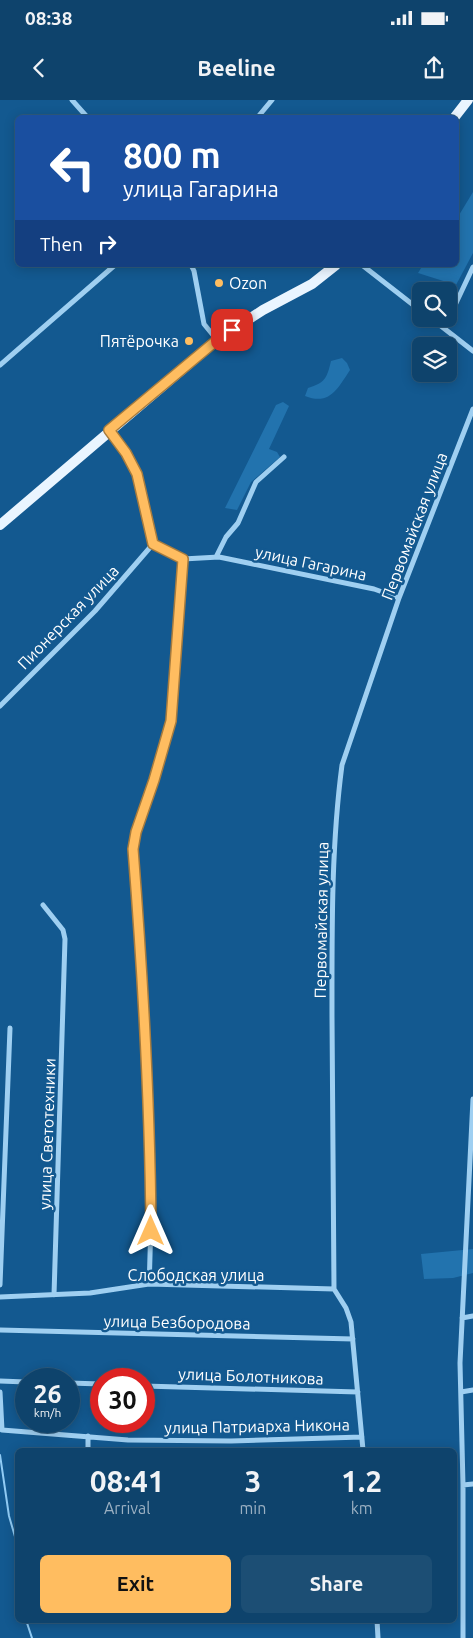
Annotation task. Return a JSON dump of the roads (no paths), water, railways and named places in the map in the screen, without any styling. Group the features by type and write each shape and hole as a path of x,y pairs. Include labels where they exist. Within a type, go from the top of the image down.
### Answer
{"main road":[{"path":"456,115 468,100"},
{"path":"0,525 109,430 217,340 263,310 312,284 333,267"}],"street":[{"path":"72,100 85,115"},
{"path":"260,115 272,100"},
{"path":"457,299 473,266"},
{"path":"0,365 113,267"},
{"path":"192,267 204,324 217,340"},
{"path":"365,267 412,303"},
{"path":"444,328 473,351"},
{"name":"Первомайская улица","path":"334,1289 332,946 334,845 342,764 400,598 473,409"},
{"path":"109,430 126,453 137,474 153,544 183,559 171,721 154,780 136,832 133,849 145,1008 151,1158 151,1249 148,1284"},
{"path":"216,557 226,536 238,523 256,482 284,457"},
{"name":"Пионерская улица","path":"0,706 94,611 153,544"},
{"name":"улица Гагарина","path":"183,559 216,557 374,589 400,598"},
{"name":"улица Светотехники","path":"43,904 63,930 65,939 54,1295"},
{"path":"0,1286 10,1028"},
{"path":"463,1638 462,1318 473,1099"},
{"name":"Слободская улица","path":"0,1298 90,1293 148,1284 334,1289"},
{"path":"334,1289 346,1308 351,1322 363,1448"},
{"path":"462,1318 473,1316"},
{"name":"улица Безбородова","path":"0,1330 353,1339"},
{"path":"0,1381 15,1382"},
{"name":"улица Болотникова","path":"155,1386 358,1392"},
{"path":"461,1392 473,1390"},
{"name":"улица Патриарха Никона","path":"0,1392 2,1430 138,1440 362,1437"},
{"path":"88,1436 88,1448"},
{"path":"463,1485 473,1484"},
{"path":"377,1623 378,1638"}],"waterway":[{"path":"0,1455 9,1516 15,1537"},
{"path":"27,1623 32,1638"}],"place":[{"name":"Ozon","path":"219,283"},
{"name":"Пятёрочка","path":"189,341"}]}
